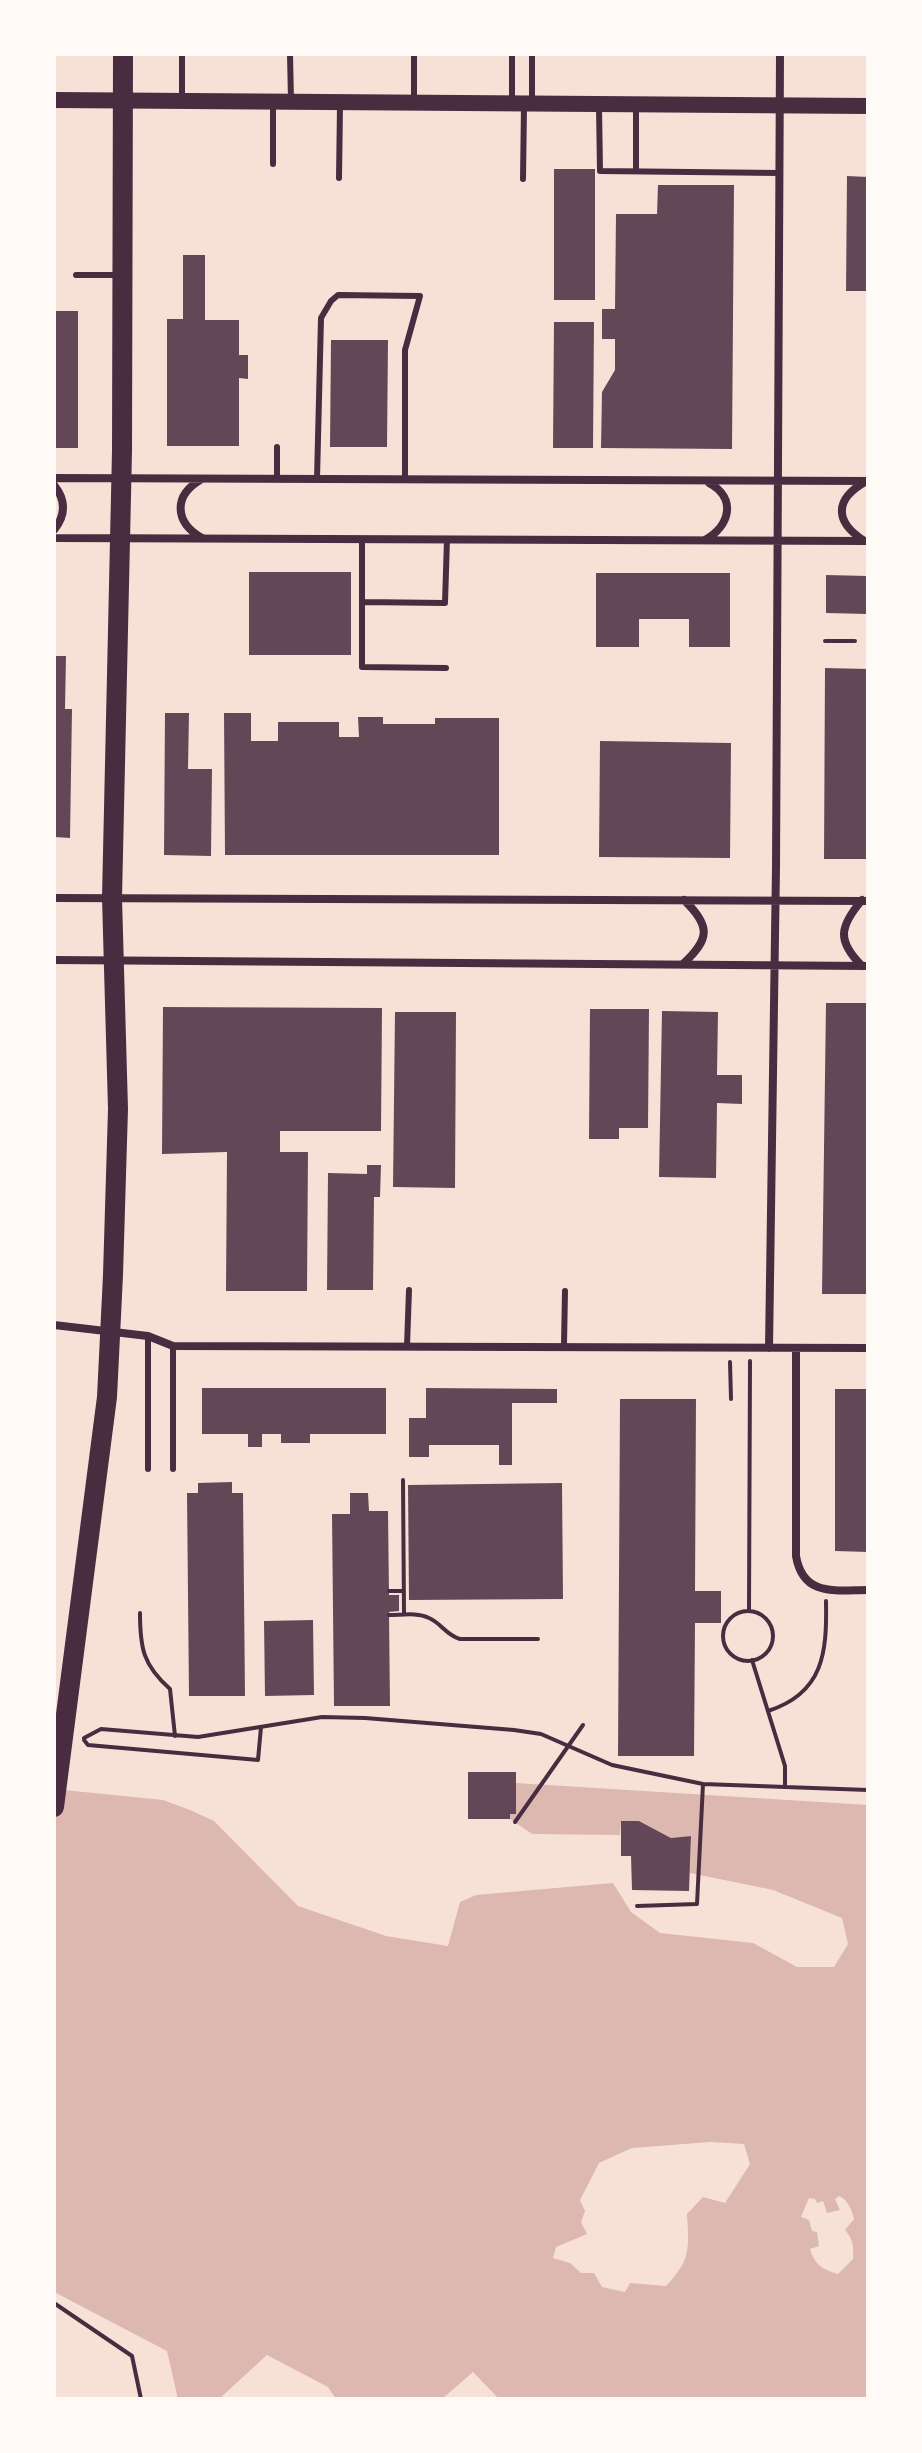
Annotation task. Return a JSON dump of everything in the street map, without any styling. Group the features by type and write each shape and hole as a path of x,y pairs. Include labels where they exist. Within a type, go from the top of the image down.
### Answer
{"main road":[{"path":"54,1807 107,1397 118,1109 112,898 121,478 123,54"},
{"path":"54,100 868,106"}],"street":[{"path":"769,1348 775,966 780,54"},
{"path":"54,478 867,481"},
{"path":"202,478 189,486 181,500 181,516 189,531 202,538"},
{"path":"705,540 719,532 726,519 726,502 718,488 706,481"},
{"path":"866,541 848,531 842,519 842,504 851,490 867,481"},
{"path":"54,485 63,499 63,516 54,530"},
{"path":"54,538 866,541"},
{"path":"54,898 865,900"},
{"path":"683,965 699,949 705,932 700,916 684,900"},
{"path":"865,900 847,918 843,934 847,951 865,966"},
{"path":"54,960 865,966"},
{"path":"54,1325 148,1336 173,1346 868,1348"},
{"path":"796,1348 798,1570 803,1579 826,1590 868,1590"}],"lane":[{"path":"182,54 182,100"},
{"path":"290,54 291,101"},
{"path":"414,54 414,102"},
{"path":"512,54 522,103 523,179"},
{"path":"522,103 532,54"},
{"path":"273,101 273,164"},
{"path":"339,178 340,101"},
{"path":"599,104 600,171 779,173"},
{"path":"636,104 636,171"},
{"path":"76,275 123,275"},
{"path":"317,479 321,318 338,295 420,296 405,350 405,479"},
{"path":"277,447 277,479"},
{"path":"362,539 362,667 446,668"},
{"path":"362,602 445,603 447,539"},
{"path":"407,1346 409,1290"},
{"path":"564,1345 565,1291"},
{"path":"148,1336 148,1469"},
{"path":"173,1346 173,1469"}],"path":[{"path":"825,641 855,641"},
{"path":"730,1347 731,1399"},
{"path":"749,1611 750,1347"},
{"path":"403,1480 404,1615"},
{"path":"768,1711 785,1705 808,1687 823,1661 826,1590"},
{"path":"389,1591 404,1591"},
{"path":"749,1611 764,1617 772,1632 769,1649 752,1660 740,1660 728,1650 723,1635 734,1615 749,1611"},
{"path":"140,1613 140,1640 145,1657 154,1675 170,1689 175,1736"},
{"path":"389,1615 430,1618 451,1637 460,1639 538,1639"},
{"path":"752,1660 785,1766 785,1787"},
{"path":"261,1727 258,1760 88,1745 83,1738 101,1729 198,1737 322,1717 541,1734 612,1765 703,1784 868,1790"},
{"path":"515,1822 583,1725"},
{"path":"637,1906 697,1904 703,1784"},
{"path":"54,2303 132,2356 141,2399"}],"shaded area":[{"path":"516,1783 868,1805 868,2399 499,2399 473,2372 442,2399 336,2399 328,2387 267,2355 219,2399 178,2399 167,2351 54,2292 54,1789 163,1800 190,1810 214,1821 298,1906 386,1936 448,1946 460,1902 476,1895 613,1883 631,1912 660,1933 753,1943 797,1967 834,1967 848,1944 842,1918 773,1890 690,1873 691,1836 671,1838 639,1821 621,1821 620,1835 532,1834 510,1819 510,1814 516,1813","holes":["710,2142 744,2144 750,2164 725,2203 703,2197 687,2214 687,2253 680,2269 666,2286 630,2283 625,2292 602,2287 594,2273 581,2273 570,2263 553,2258 556,2247 587,2234 581,2222 585,2211 580,2200 599,2163 632,2148","839,2196 849,2206 854,2219 845,2230 852,2243 853,2259 838,2274 814,2259 810,2249 819,2246 817,2232 812,2231 809,2220 801,2217 809,2198 817,2203 823,2201 827,2213 840,2210 835,2199"]}],"building":[{"path":"554,169 595,169 595,300 554,300"},
{"path":"847,176 868,177 868,291 846,291"},
{"path":"658,185 734,185 732,449 601,448 602,392 615,370 615,339 602,339 602,309 615,309 616,214 657,214"},
{"path":"183,255 205,255 205,320 239,320 239,355 248,355 248,379 239,378 239,446 167,446 167,319 183,319"},
{"path":"54,311 78,311 78,448 54,448"},
{"path":"554,322 594,322 593,448 553,448"},
{"path":"331,340 388,340 387,447 330,447"},
{"path":"249,572 351,572 351,655 249,655"},
{"path":"596,573 730,573 730,647 689,647 689,619 639,619 639,647 596,647"},
{"path":"826,575 868,576 868,614 826,613"},
{"path":"54,656 66,656 65,709 72,709 70,838 54,837"},
{"path":"825,668 868,669 868,859 824,859"},
{"path":"165,713 189,713 188,769 212,769 211,856 164,855"},
{"path":"224,713 251,713 251,741 278,741 278,722 339,722 339,737 359,737 358,717 383,717 383,724 435,724 435,718 499,718 499,855 225,855"},
{"path":"600,741 731,743 730,858 599,857"},
{"path":"826,1003 868,1003 868,1294 822,1294"},
{"path":"163,1007 382,1008 381,1131 280,1131 280,1152 308,1152 307,1291 226,1291 227,1152 162,1154"},
{"path":"590,1009 649,1009 648,1128 619,1128 619,1139 589,1139"},
{"path":"662,1011 718,1012 717,1075 742,1075 742,1104 717,1103 716,1178 659,1177"},
{"path":"395,1012 456,1012 455,1188 393,1187"},
{"path":"367,1165 381,1165 380,1197 374,1197 373,1290 327,1290 328,1173 367,1174"},
{"path":"202,1388 386,1388 386,1434 310,1434 310,1443 281,1443 281,1434 262,1434 262,1447 248,1447 248,1434 202,1434"},
{"path":"426,1388 557,1389 557,1403 512,1403 512,1465 499,1465 499,1445 429,1445 429,1457 409,1457 409,1418 426,1418"},
{"path":"835,1389 868,1389 868,1552 835,1551"},
{"path":"620,1399 696,1399 695,1591 721,1591 721,1623 695,1623 694,1756 618,1756"},
{"path":"232,1482 232,1493 243,1493 245,1696 189,1696 187,1493 198,1493 198,1483"},
{"path":"562,1483 563,1599 409,1600 408,1485"},
{"path":"350,1493 368,1493 369,1511 388,1511 389,1595 399,1595 399,1611 389,1612 390,1706 334,1706 332,1514 350,1514"},
{"path":"313,1620 314,1695 265,1696 264,1621"},
{"path":"468,1772 516,1772 516,1814 510,1814 510,1819 468,1819"},
{"path":"621,1821 639,1821 671,1838 691,1836 689,1891 632,1890 631,1856 621,1856"}]}
